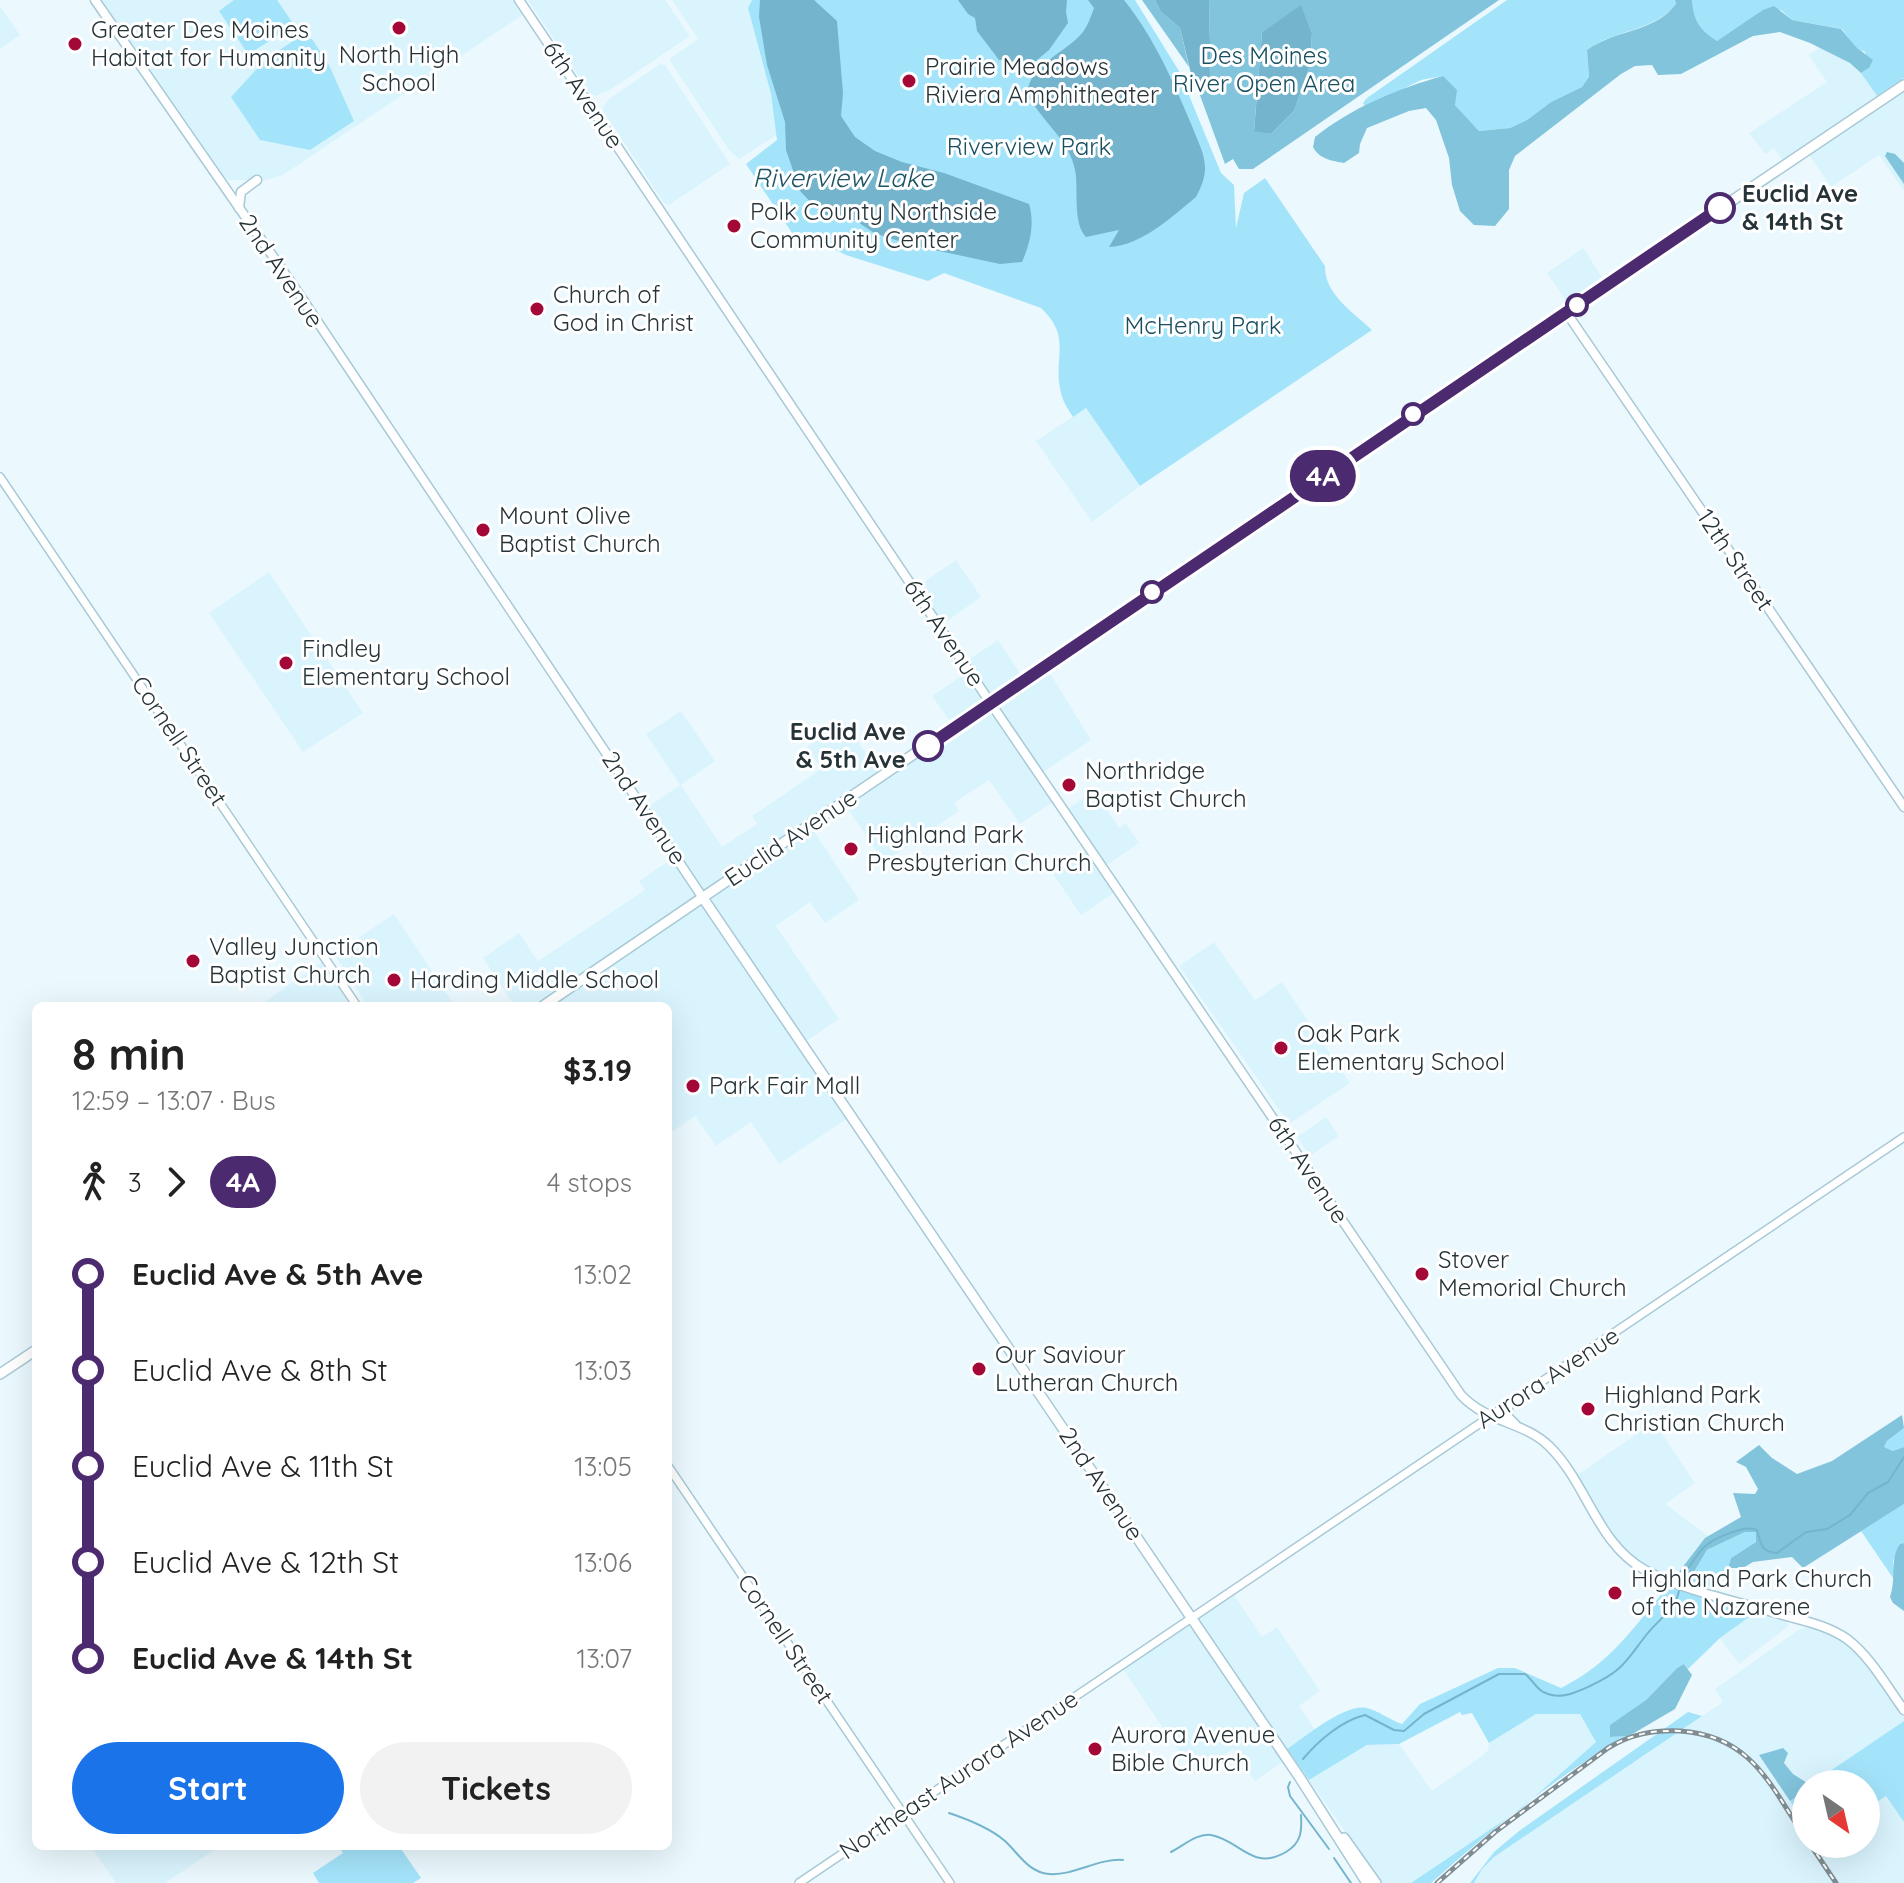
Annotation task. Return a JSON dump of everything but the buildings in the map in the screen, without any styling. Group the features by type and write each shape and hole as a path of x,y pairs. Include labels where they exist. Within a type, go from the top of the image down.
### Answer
{"main road":[{"name":"2nd Avenue","path":"95,0 239,208 1300,1778"},
{"name":"6th Avenue","path":"519,0 1461,1395 1488,1416"},
{"name":"Euclid Avenue","path":"549,1002 1904,85"},
{"path":"239,208 241,192 257,180"},
{"name":"12th Street","path":"1566,312 1904,807"},
{"path":"0,1374 32,1353"},
{"path":"1509,1402 1507,1416 1518,1427"},
{"path":"1488,1416 1537,1436 1553,1450 1611,1539 1634,1563 1669,1580 1840,1635 1864,1656 1904,1710"},
{"path":"1300,1778 1367,1883"},
{"path":"1300,1778 1376,1883"}],"street":[{"name":"Cornell Street","path":"0,477 354,1002"},
{"name":"Aurora Avenue","path":"1118,1667 1904,1137"},
{"name":"Cornell Street","path":"672,1472 950,1883"},
{"name":"Northeast Aurora Avenue","path":"799,1883 1118,1667"}],"shaded area":[{"name":"North High School","path":"95,0 524,0 527,12 283,175 267,180 220,180"},
{"path":"528,0 665,0 690,36 610,90 595,96 589,92"},
{"path":"672,0 752,0 748,8 771,94 777,135 739,159 729,150 670,61 698,39"},
{"path":"1142,0 1155,0 1161,12 1180,28 1189,67"},
{"name":"Des Moines River Open Area","path":"1209,0 1499,0 1253,169 1239,169 1233,159 1225,164 1197,87 1211,84","holes":["1301,6 1312,33 1310,65 1294,111 1271,134 1254,130 1262,32"]},
{"path":"1675,0 1692,0 1698,24 1717,41 1774,6 1792,20 1841,29 1856,47 1873,60 1869,68 1861,73 1850,63 1780,32 1753,36 1681,74 1658,75 1652,65 1635,66 1515,156 1509,170 1509,209 1495,226 1474,225 1460,211 1452,185 1449,158 1436,120 1426,108 1409,111 1367,128 1359,153 1344,163 1322,157 1313,147 1315,137 1360,108 1443,76 1457,90 1455,105 1479,131 1510,128 1582,87 1589,77 1587,50 1657,20 1676,4"},
{"path":"0,6 20,35 0,49"},
{"path":"1837,37 1880,101 1904,85 1904,191 1879,155 1831,187 1806,150 1785,164 1774,148 1765,154 1749,133 1827,82 1808,55"},
{"path":"660,64 665,65 730,164 669,205 664,203 602,109 609,99"},
{"path":"1887,152 1895,154 1904,163 1904,184 1885,156"},
{"path":"1583,248 1603,279 1567,302 1547,273"},
{"path":"1086,408 1140,486 1092,522 1036,441"},
{"path":"956,560 981,597 940,626 914,589"},
{"name":"Findley Elementary School","path":"269,572 363,713 303,752 209,613"},
{"path":"998,640 1024,679 1045,665 1091,740 1040,774 1057,799 1020,824 989,780 954,803 959,811 884,862 844,803 810,825 859,900 825,923 810,902 776,926 839,1019 802,1044 851,1116 779,1164 751,1122 716,1146 695,1116 672,1131 672,1002 512,1002 483,958 519,933 538,961 645,890 639,881 676,856 645,809 680,785 646,734 681,711 715,761 681,785 722,847 757,824 752,816 821,769 807,747 845,722 882,777 954,727 932,696 969,671 964,663"},
{"path":"1094,791 1119,828 1126,823 1139,843 1104,867 1118,890 1081,915 1053,874 1090,848 1065,811"},
{"name":"Harding Middle School","path":"394,914 452,1002 365,1002 334,954"},
{"name":"Oak Park Elementary School","path":"1214,942 1255,1000 1282,982 1350,1083 1289,1124 1179,966"},
{"name":"Harding Middle School","path":"322,962 347,1002 264,1002"},
{"path":"1326,1117 1339,1136 1310,1156 1297,1137"},
{"path":"1902,1415 1904,1428 1884,1447 1893,1451 1904,1447 1904,1504 1803,1568 1792,1557 1753,1562 1743,1568 1728,1568 1731,1558 1756,1542 1756,1532 1745,1532 1707,1550 1688,1582 1675,1577 1705,1538 1741,1517 1733,1493 1755,1494 1758,1489 1746,1467 1736,1462 1759,1445 1772,1458 1797,1474 1832,1461"},
{"path":"1654,1422 1695,1483 1665,1504 1712,1539 1679,1583 1629,1560 1573,1478"},
{"path":"1904,1543 1904,1611 1890,1597 1895,1556 1900,1544"},
{"path":"1231,1590 1262,1637 1277,1627 1320,1691 1299,1706 1315,1730 1283,1752 1287,1759 1255,1781 1233,1749 1195,1775 1120,1665"},
{"path":"1759,1610 1785,1619 1789,1626 1739,1664 1720,1638"},
{"path":"1809,1627 1837,1637 1851,1646 1904,1714 1904,1721 1832,1770 1792,1770 1792,1773 1784,1763 1788,1753 1783,1748 1760,1756 1792,1803 1792,1858 1880,1858 1880,1800 1886,1796 1904,1822 1904,1883 1474,1883 1494,1857 1723,1702 1715,1689 1800,1629"},
{"path":"1684,1664 1692,1675 1675,1709 1629,1736 1610,1737 1610,1725 1646,1700"},
{"path":"1536,1714 1580,1714 1597,1741 1522,1808 1411,1883 1381,1883 1309,1780 1368,1745 1399,1744 1432,1791 1482,1756 1488,1750 1489,1743"},
{"path":"1783,1748 1788,1753 1784,1763 1792,1773 1792,1800 1790,1801 1759,1755"},
{"path":"94,1850 214,1850 165,1883 116,1883"}],"green space":[{"path":"234,0 277,0 294,25 252,52 246,51 219,11"},
{"name":"Riverview Park","path":"752,0 1135,0 1179,71 1221,173 1234,185 1236,228 1244,193 1265,178 1325,266 1329,285 1335,294 1372,330 1140,486 1086,408 1073,417 1066,405 1059,381 1059,339 1051,319 1041,308 944,273 928,281 846,255 799,232 794,236 746,164 777,140 771,94 748,8"},
{"path":"1507,0 1675,0 1676,4 1657,20 1587,50 1589,78 1582,87 1510,128 1479,131 1455,105 1443,76 1421,80 1365,107 1363,103 1367,98"},
{"path":"1692,0 1904,0 1904,78 1877,96 1861,73 1869,68 1865,52 1856,48 1842,29 1792,20 1781,10 1739,27 1717,41 1698,24"},
{"path":"299,37 312,39 329,65 354,121 310,150 260,140 231,97 266,59"},
{"path":"1904,1428 1904,1447 1893,1451 1884,1447 1887,1441"},
{"path":"1904,1504 1904,1543 1900,1544 1893,1561 1895,1581 1861,1531"},
{"path":"1745,1532 1756,1532 1756,1542 1731,1558 1728,1568 1708,1588 1688,1582 1707,1550"},
{"path":"1670,1584 1759,1610 1720,1638 1688,1669 1684,1664 1677,1668 1646,1700 1611,1725 1611,1737 1629,1736 1577,1767 1531,1800 1596,1742 1580,1714 1536,1714 1489,1743 1472,1713 1462,1715 1460,1712 1399,1744 1367,1745 1309,1780 1287,1749 1326,1722 1358,1708 1371,1709 1402,1724 1420,1704 1498,1668 1515,1668 1561,1688 1609,1655"},
{"path":"1688,1712 1702,1716 1494,1857 1474,1883 1470,1883 1494,1852 1519,1831"},
{"path":"1904,1721 1904,1822 1886,1796 1880,1800 1880,1770 1832,1770"},
{"path":"1512,1815 1431,1883 1411,1883"},
{"path":"341,1850 402,1850 421,1878 413,1883 319,1883 313,1873 343,1853"}],"water":[{"name":"Riverview Lake","path":"760,0 814,0 837,21 843,93 841,116 855,137 875,151 902,162 944,173 1029,204 1031,233 1022,262 1000,264 911,245 874,233 855,220 829,217 817,209 800,191 786,150 785,122 767,65 759,17"},
{"path":"958,0 1067,0 1068,23 1049,50 1025,70 1007,60 999,60 977,31 975,18"},
{"path":"1088,0 1124,0 1135,15 1170,77 1205,162 1205,172 1196,197 1145,236 1109,247 1119,230 1086,237 1079,223 1072,159 1027,94 1034,74 1085,29 1094,8"},
{"path":"1155,0 1209,0 1211,85 1203,88 1194,86 1180,28 1161,12"},
{"path":"1301,5 1312,33 1310,65 1294,111 1271,134 1254,131 1262,32"}],"waterway":[{"path":"1682,1578 1702,1549 1733,1532 1757,1530 1764,1549 1777,1553 1806,1532 1827,1529 1850,1515 1868,1493 1888,1482 1904,1457"},
{"path":"1303,1759 1331,1732 1356,1718 1365,1715 1394,1730 1404,1731 1424,1714 1499,1674 1525,1674 1544,1693 1559,1696 1585,1688 1623,1664 1671,1608 1679,1590"},
{"path":"1290,1782 1290,1796 1329,1849"},
{"path":"949,1813 992,1832 1042,1873 1058,1874 1123,1860"},
{"path":"1171,1852 1195,1838 1211,1835 1255,1857 1274,1857 1291,1849 1298,1841 1301,1815"},
{"path":"1334,1858 1351,1883"}],"railway":[{"path":"1437,1883 1495,1832 1608,1748 1625,1739 1651,1732 1680,1731 1725,1742 1756,1767 1792,1817"},
{"path":"1819,1858 1836,1883"}],"bus line":[{"name":"4A","path":"928,746 1720,208"}],"place":[{"name":"North High School","path":"399,28"},
{"name":"Greater Des Moines Habitat for Humanity","path":"75,44"},
{"name":"Prairie Meadows Riviera Amphitheater","path":"909,81"},
{"name":"Euclid Ave & 14th St","path":"1720,208"},
{"name":"Polk County Northside Community Center","path":"734,226"},
{"name":"Church of God in Christ","path":"537,309"},
{"name":"Mount Olive Baptist Church","path":"483,530"},
{"name":"Findley Elementary School","path":"286,663"},
{"name":"Euclid Ave & 5th Ave","path":"928,746"},
{"name":"Northridge Baptist Church","path":"1069,785"},
{"name":"Highland Park Presbyterian Church","path":"851,849"},
{"name":"Valley Junction Baptist Church","path":"193,961"},
{"name":"Harding Middle School","path":"394,980"},
{"name":"Oak Park Elementary School","path":"1281,1048"},
{"name":"Park Fair Mall","path":"693,1086"},
{"name":"Stover Memorial Church","path":"1422,1274"},
{"name":"Our Saviour Lutheran Church","path":"979,1369"},
{"name":"Highland Park Christian Church","path":"1588,1409"},
{"name":"Highland Park Church of the Nazarene","path":"1615,1593"},
{"name":"Aurora Avenue Bible Church","path":"1095,1749"}],"park label":[{"name":"McHenry Park","path":"1203,326"}]}
